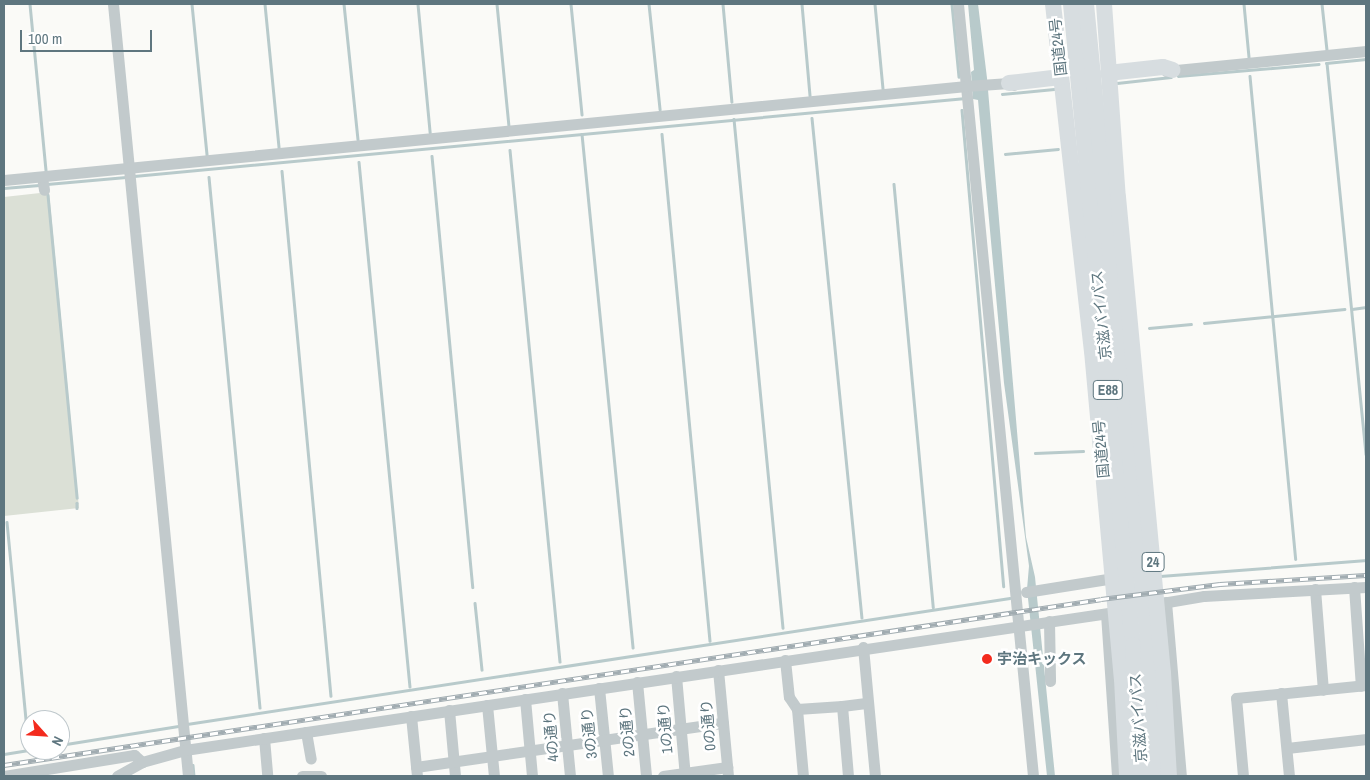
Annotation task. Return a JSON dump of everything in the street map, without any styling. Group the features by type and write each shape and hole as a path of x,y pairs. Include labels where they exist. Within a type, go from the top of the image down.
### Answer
{"highway":[{"name":"国道24号","path":"1053,4 1056,80 1076,137 1092,351 1122,679 1127,776"},
{"path":"1061,4 1076,137 1067,204 1103,580"},
{"name":"京滋バイパス","path":"1071,4 1076,137 1133,646 1141,776"},
{"name":"京滋バイパス","path":"1086,4 1148,642 1154,776"},
{"name":"24","path":"1104,4 1114,75 1113,131 1163,673 1169,776"},
{"path":"1114,75 1163,67 1173,70"},
{"path":"1009,83 1056,80"},
{"path":"1113,131 1128,195 1164,571"}],"street":[{"path":"112,4 188,776"},
{"path":"958,4 1019,627 1030,776"},
{"path":"1173,70 1366,51"},
{"path":"4,180 43,183 967,94 990,85 1009,83"},
{"path":"1026,592 1164,571"},
{"path":"117,776 142,762 185,750 487,704 1106,614 1204,596 1360,587 1364,686 1236,698 1243,776"},
{"path":"1315,589 1323,690"},
{"path":"1166,602 1181,776"},
{"path":"1106,614 1117,776"},
{"path":"1042,623 1050,681"},
{"path":"863,648 875,776"},
{"path":"785,660 789,697 797,709 803,776"},
{"name":"0の通り","path":"718,670 727,772"},
{"name":"1の通り","path":"676,676 685,775"},
{"name":"2の通り","path":"637,682 646,776"},
{"name":"3の通り","path":"599,688 608,776"},
{"name":"4の通り","path":"562,693 570,776"},
{"path":"1282,694 1290,776"},
{"path":"525,699 532,776"},
{"path":"797,709 868,703"},
{"path":"487,704 494,776"},
{"path":"842,706 848,776"},
{"path":"449,710 455,776"},
{"path":"411,716 416,772 454,762 723,723"},
{"path":"306,732 311,759"},
{"path":"264,738 267,776"},
{"path":"1287,748 1366,740"},
{"path":"4,776 134,755 142,762"},
{"path":"663,776 727,772"},
{"path":"302,776 321,776"}],"shaded area":[{"path":"968,4 978,4 987,78 1026,537 1035,577 1055,776 1047,776 1027,589 1029,566 1004,383 978,100 973,99 971,72 974,70"},
{"path":"49,192 79,508 4,516 4,197"}],"waterway":[{"path":"30,4 46,170"},
{"path":"192,4 207,155"},
{"path":"265,4 279,148"},
{"path":"344,4 358,139"},
{"path":"418,4 430,132"},
{"path":"497,4 509,126"},
{"path":"571,4 582,114"},
{"path":"649,4 660,109"},
{"path":"723,4 732,102"},
{"path":"802,4 810,96"},
{"path":"875,4 883,89"},
{"path":"952,4 959,77"},
{"path":"1244,4 1249,57"},
{"path":"1322,4 1327,50"},
{"path":"1326,63 1366,59"},
{"path":"1327,63 1366,454"},
{"path":"1178,76 1318,64"},
{"path":"1250,76 1296,559"},
{"path":"1117,83 1171,77"},
{"path":"1002,94 1054,89"},
{"path":"134,176 965,98"},
{"path":"962,110 1004,586"},
{"path":"812,118 862,618"},
{"path":"734,119 783,628"},
{"path":"582,134 633,647"},
{"path":"662,134 710,641"},
{"path":"1005,154 1058,149"},
{"path":"510,150 560,662"},
{"path":"432,156 473,587"},
{"path":"359,162 410,687"},
{"path":"282,171 331,696"},
{"path":"47,184 126,177"},
{"path":"209,177 260,708"},
{"path":"894,184 933,607"},
{"path":"4,188 39,185"},
{"path":"48,195 77,498"},
{"path":"1352,309 1366,307"},
{"path":"1204,323 1344,309"},
{"path":"1149,328 1191,324"},
{"path":"1035,453 1083,451"},
{"path":"77,503 77,508"},
{"path":"7,522 25,710"},
{"path":"1160,576 1366,560"},
{"path":"187,724 1009,598"},
{"path":"475,603 482,670"},
{"path":"70,743 179,726"},
{"path":"4,754 20,752"},
{"path":"193,765 194,776"}],"railway":[{"path":"4,765 1101,599 1220,584 1366,575"}],"place":[{"name":"宇治キックス","path":"987,659"}]}
